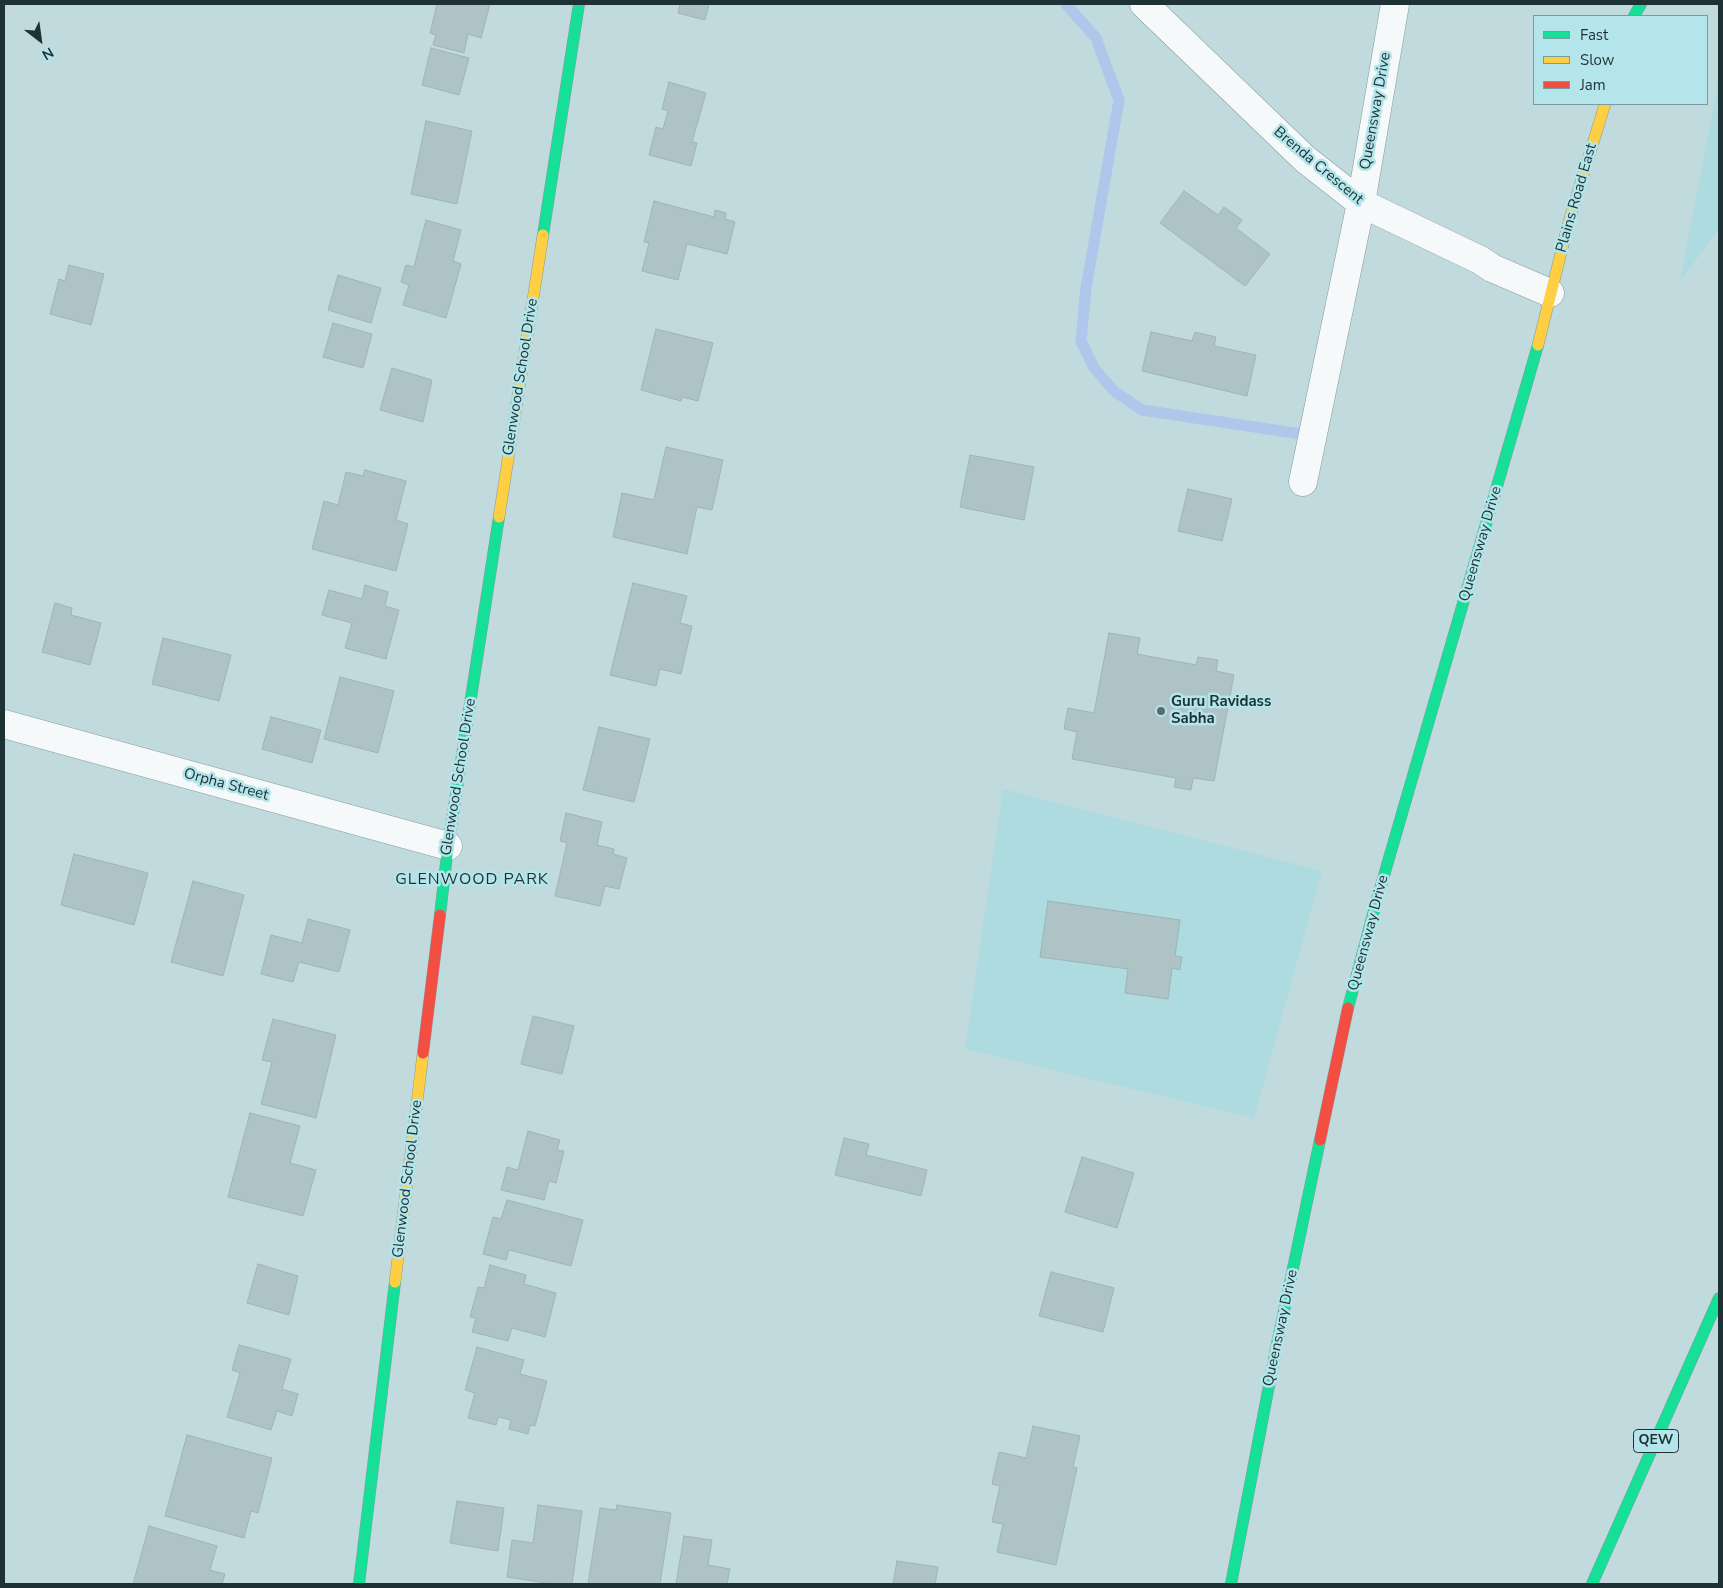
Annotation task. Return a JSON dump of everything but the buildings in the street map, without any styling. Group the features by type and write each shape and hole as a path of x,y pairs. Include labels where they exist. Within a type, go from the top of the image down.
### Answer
{"main road":[{"name":"Glenwood School Drive","path":"359,1584 448,846 579,4"},
{"name":"Plains Road East","path":"1550,293 1569,221 1605,105"},
{"name":"Queensway Drive","path":"1231,1584 1276,1349 1346,1018 1376,903 1532,368 1550,293"},
{"name":"QEW","path":"1592,1584 1719,1298"}],"street":[{"name":"Brenda Crescent","path":"1144,4 1304,159 1361,203 1480,260 1492,268 1550,293"},
{"name":"Queensway Drive","path":"1303,482 1361,203 1395,4"},
{"name":"Orpha Street","path":"4,724 448,846"}],"shaded area":[{"path":"1719,79 1719,229 1680,281"},
{"path":"1003,789 1322,871 1254,1118 965,1049"}],"waterway":[{"path":"1066,4 1096,38 1119,100 1086,288 1081,341 1094,368 1114,391 1142,410 1301,434"}],"traffic: fast":[{"path":"543,235 579,4"},
{"path":"1635,15 1641,4"},
{"path":"1348,1008 1376,903 1538,345"},
{"path":"440,915 448,846 499,517"},
{"path":"1231,1584 1276,1349 1320,1140"},
{"path":"359,1584 395,1282"},
{"path":"1592,1584 1719,1298"}],"traffic: slow":[{"path":"1538,345 1569,221 1605,105"},
{"path":"499,517 543,235"},
{"path":"395,1282 423,1053"}],"traffic: jam":[{"path":"423,1053 440,915"},
{"path":"1320,1140 1348,1008"}],"place":[{"name":"Guru Ravidass Sabha","path":"1161,711"}],"district":[{"name":"GLENWOOD PARK","path":"472,880"}]}
